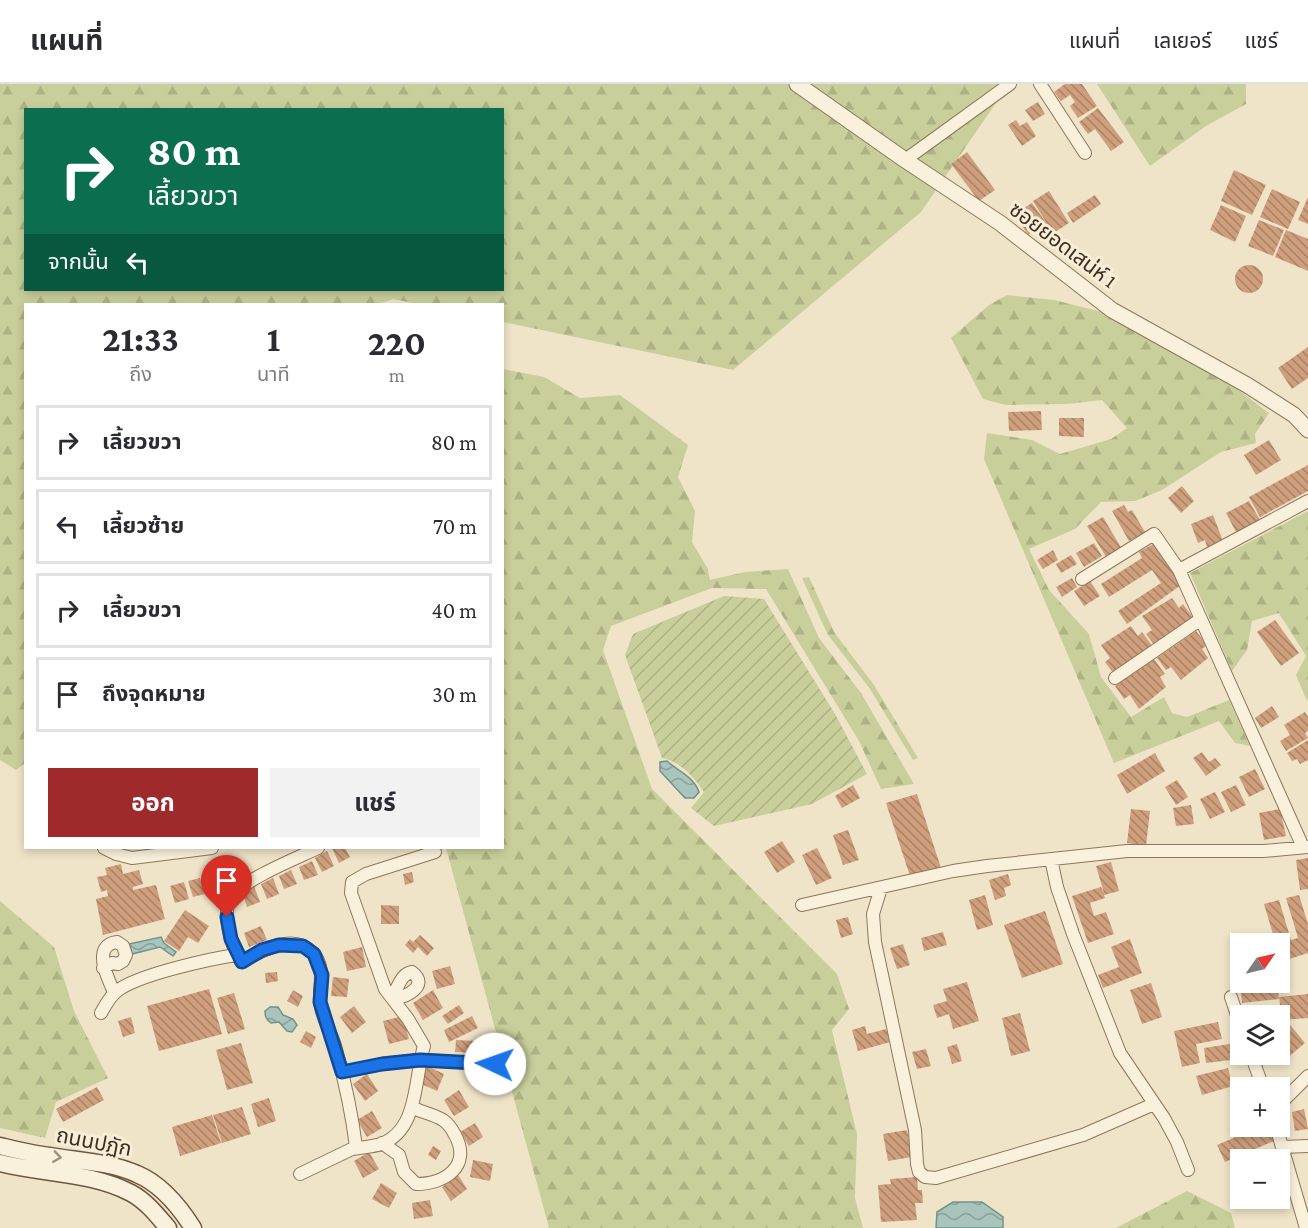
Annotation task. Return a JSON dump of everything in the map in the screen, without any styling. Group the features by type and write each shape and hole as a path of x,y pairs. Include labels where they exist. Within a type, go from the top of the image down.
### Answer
{"main road":[{"name":"ถนนปฏัก","path":"0,1146 108,1165 138,1174 160,1188 173,1200 193,1228"},
{"name":"ถนนปฏัก","path":"0,1163 105,1183 131,1193 148,1205 168,1228"},
{"path":"148,1205 160,1188"}],"street":[{"name":"ซอยยอดเสน่ห์ 1","path":"797,84 1000,223 1113,310 1247,385 1294,415 1308,430"},
{"path":"905,160 1010,84"},
{"path":"1040,84 1086,153"},
{"path":"1179,570 1308,501"},
{"path":"802,905 953,872 1051,859 1127,851 1264,851 1305,847 1179,570 1154,534 1082,579"},
{"path":"1115,678 1201,619"},
{"path":"106,849 132,858 204,849"},
{"path":"316,849 242,885 230,898 227,917 236,955 242,962 262,950 279,945 303,946 314,954 322,975 320,1002 351,1109 356,1147 353,1149"},
{"path":"300,1174 353,1149 382,1143 401,1130 413,1108 424,1046 408,1019 385,989 351,893 352,882 366,874 435,852"},
{"path":"1051,859 1057,887 1120,1053 1177,1142 1188,1170"},
{"path":"881,888 873,914 875,942 915,1130 916,1164 919,1172 925,1177 936,1178 1083,1135 1154,1104"},
{"path":"101,1013 114,992 124,985 217,958 236,955"},
{"path":"103,968 114,992"},
{"path":"1231,998 1233,1005"},
{"path":"342,1072 382,1064 420,1060 495,1064"},
{"path":"1290,1094 1308,1076"},
{"path":"382,1143 399,1155 404,1172 416,1184 431,1184 450,1175 460,1161 460,1144 451,1128 442,1119 413,1108"},
{"path":"1279,1137 1306,1228"},
{"path":"1282,1147 1308,1146"}],"green space":[{"path":"0,84 1009,84 921,212 733,370 504,322 504,303 412,303 393,299 381,303 24,303 24,764 16,770 0,760"},
{"path":"1097,84 1246,84 1246,104 1206,126 1150,166"},
{"path":"1007,295 1054,300 1106,313 1215,372 1269,413 1255,434 1256,443 1221,452 1162,490 1135,501 1101,502 1075,529 1029,549 1049,590 1089,634 1101,677 1131,717 1164,697 1172,713 1187,717 1229,700 1250,746 1235,743 1219,721 1114,763 984,459 987,433 1032,440 1060,454 1111,439 1127,428 1102,400 1067,404 1006,405 983,399 951,338 989,305"},
{"path":"504,369 544,377 580,398 620,395 688,445 678,477 695,511 692,542 708,569 710,580 745,572 788,569 819,638 861,693 914,784 881,789 859,741 766,589 712,588 611,626 603,650 652,789 837,974 849,1009 832,1030 857,1134 855,1198 863,1228 549,1228 446,849 504,849"},
{"path":"1308,511 1307,701 1296,675 1306,656 1279,613 1252,621 1247,650 1232,671 1190,573"},
{"path":"809,577 834,632 874,685 918,758 913,760 870,689 828,635 802,578"},
{"path":"724,596 764,599 835,714 867,774 812,804 714,826 691,808 704,792 692,776 681,766 662,758 625,655 633,634"},
{"path":"0,901 54,947 74,1011 108,1078 56,1102 45,1138 0,1128"},
{"path":"1187,1191 1231,1213 1235,1228 1116,1228"}],"water":[{"path":"667,761 693,782 699,792 694,798 685,798 660,771 660,762"},
{"path":"161,937 164,943 176,952 173,956 160,947 132,954 129,944"},
{"path":"270,1007 278,1007 283,1015 293,1019 297,1025 292,1032 287,1031 279,1022 271,1023 268,1020 265,1011"},
{"path":"953,1202 982,1202 1003,1217 1003,1228 936,1228 937,1212"}],"building":[{"path":"1065,84 1082,84 1097,106 1078,118 1070,106 1075,102 1070,95 1061,101 1054,92"},
{"path":"1038,102 1045,114 1033,121 1025,110"},
{"path":"1098,108 1124,142 1111,151 1095,129 1088,134 1079,122"},
{"path":"1016,120 1020,126 1027,122 1036,136 1022,146 1008,125"},
{"path":"967,152 995,190 979,201 951,164"},
{"path":"1234,170 1266,185 1252,215 1221,201"},
{"path":"1272,189 1300,202 1288,229 1260,217"},
{"path":"1049,191 1069,223 1049,236 1042,226 1028,235 1014,214 1032,203 1047,224 1033,201"},
{"path":"1095,195 1101,204 1073,223 1067,213"},
{"path":"1308,197 1308,224 1298,220"},
{"path":"1221,205 1246,216 1235,242 1210,230"},
{"path":"1259,220 1284,230 1273,256 1248,246"},
{"path":"1286,230 1308,239 1308,271 1275,257"},
{"path":"1249,265 1259,269 1263,279 1259,289 1249,293 1239,289 1235,279 1239,269"},
{"path":"1308,347 1308,378 1292,389 1278,368"},
{"path":"1041,411 1042,430 1009,431 1008,412"},
{"path":"1059,418 1084,418 1084,437 1059,436"},
{"path":"1269,440 1281,460 1256,475 1244,455"},
{"path":"1308,465 1308,491 1260,517 1249,497"},
{"path":"1182,486 1194,501 1181,513 1168,498"},
{"path":"1249,501 1260,520 1236,532 1226,513"},
{"path":"1124,505 1128,512 1132,510 1145,532 1129,541 1112,511"},
{"path":"1213,515 1223,541 1207,547 1205,540 1198,543 1191,524"},
{"path":"1103,517 1123,551 1108,560 1087,526"},
{"path":"1094,543 1102,556 1084,567 1076,553"},
{"path":"1155,543 1181,585 1127,624 1118,611 1161,583 1152,570 1109,597 1101,584 1142,558 1139,552"},
{"path":"1053,550 1058,560 1043,569 1037,560"},
{"path":"1071,555 1077,564 1061,573 1056,564"},
{"path":"1072,578 1077,587 1062,597 1056,587"},
{"path":"1090,581 1100,596 1084,606 1074,591"},
{"path":"1172,598 1179,608 1183,604 1194,619 1155,646 1146,634 1152,630 1142,616"},
{"path":"1275,620 1299,653 1281,666 1257,632"},
{"path":"1131,626 1138,636 1142,632 1153,647 1114,674 1105,662 1110,658 1101,645"},
{"path":"1196,631 1207,645 1202,649 1208,658 1181,680 1171,667 1166,670 1157,658"},
{"path":"1154,659 1165,674 1160,677 1166,687 1139,709 1130,695 1124,699 1115,686"},
{"path":"1272,706 1279,717 1261,728 1255,718"},
{"path":"1305,712 1308,717 1308,731 1305,733 1308,738 1286,751 1280,741 1290,735 1284,725"},
{"path":"1308,740 1308,760 1300,764 1297,759 1292,761 1287,753"},
{"path":"1202,752 1209,762 1215,758 1221,765 1206,776 1193,758"},
{"path":"1155,753 1165,771 1127,794 1117,775"},
{"path":"1255,769 1265,789 1249,797 1239,777"},
{"path":"1177,780 1188,797 1176,805 1165,787"},
{"path":"853,785 860,798 842,808 835,796"},
{"path":"1236,785 1246,805 1231,812 1221,792"},
{"path":"1215,792 1225,812 1210,819 1200,799"},
{"path":"917,794 941,868 910,876 886,803"},
{"path":"1191,805 1194,824 1176,826 1173,808"},
{"path":"1131,809 1150,811 1146,846 1127,843"},
{"path":"1280,809 1286,836 1264,840 1259,813"},
{"path":"848,830 859,860 843,865 833,835"},
{"path":"782,841 795,862 777,873 764,852"},
{"path":"817,848 832,878 816,885 802,855"},
{"path":"332,849 346,849 350,857 339,863"},
{"path":"327,851 334,866 322,872 315,858"},
{"path":"1308,858 1308,889 1300,890 1296,860"},
{"path":"312,861 318,875 304,880 299,867"},
{"path":"1111,862 1119,891 1104,895 1105,898 1090,903 1094,916 1106,912 1114,934 1088,943 1072,896 1101,887 1104,893 1096,866"},
{"path":"121,864 123,874 139,870 143,884 133,887 133,890 156,885 165,919 103,935 96,899 108,896 107,890 101,892 97,877 107,875 105,868"},
{"path":"239,865 244,880 232,884 227,869"},
{"path":"291,870 297,884 284,889 279,876"},
{"path":"218,872 223,888 211,891 207,875"},
{"path":"412,872 414,882 405,885 403,874"},
{"path":"1008,874 1011,885 1004,888 1006,896 995,900 989,880"},
{"path":"200,878 205,894 193,897 188,881"},
{"path":"273,878 279,894 267,899 261,884"},
{"path":"184,882 189,899 175,903 170,886"},
{"path":"254,886 260,902 247,907 242,891"},
{"path":"985,895 993,925 977,930 969,900"},
{"path":"1299,895 1308,924 1308,953 1290,959 1290,937 1291,940 1298,938 1286,898"},
{"path":"1279,900 1289,933 1273,933 1264,904"},
{"path":"381,905 399,906 399,924 381,924"},
{"path":"185,910 209,926 198,943 188,937 179,951 164,941"},
{"path":"1045,911 1063,964 1022,978 1004,925"},
{"path":"848,917 853,934 841,938 836,920"},
{"path":"261,926 267,940 249,947 244,933"},
{"path":"943,932 947,945 924,951 921,938"},
{"path":"420,935 434,948 427,956 418,947 413,953 405,945 410,939 413,942"},
{"path":"1130,939 1142,973 1103,988 1098,975 1119,967 1111,947"},
{"path":"903,944 910,965 897,969 890,948"},
{"path":"362,947 366,967 347,971 343,952"},
{"path":"450,966 455,984 437,989 432,971"},
{"path":"277,972 278,981 266,983 265,973"},
{"path":"333,977 349,979 347,997 331,996"},
{"path":"967,982 979,1021 953,1029 949,1014 937,1018 933,1005 947,1001 943,989"},
{"path":"1151,983 1162,1017 1142,1024 1130,990"},
{"path":"209,989 222,1034 159,1051 147,1006"},
{"path":"293,990 303,996 298,1007 287,1001"},
{"path":"433,990 443,1008 423,1020 413,1003"},
{"path":"234,993 245,1029 228,1034 217,998"},
{"path":"1241,993 1278,993 1279,999 1242,1003"},
{"path":"1308,994 1308,1018 1290,1019 1290,1005 1280,1005 1279,997"},
{"path":"459,1005 464,1013 448,1024 442,1016"},
{"path":"354,1006 366,1022 352,1033 340,1017"},
{"path":"1020,1013 1030,1051 1011,1056 1002,1018"},
{"path":"403,1016 409,1039 389,1044 383,1021"},
{"path":"472,1016 478,1028 449,1042 444,1030"},
{"path":"131,1017 135,1033 123,1037 118,1021"},
{"path":"1218,1022 1222,1039 1196,1044 1200,1063 1182,1067 1174,1031"},
{"path":"1290,1025 1305,1043 1290,1056"},
{"path":"865,1026 867,1034 886,1029 890,1042 858,1051 852,1030"},
{"path":"306,1031 316,1037 311,1048 300,1042"},
{"path":"456,1040 476,1041 475,1053 455,1052"},
{"path":"241,1043 253,1083 227,1090 216,1050"},
{"path":"957,1044 962,1061 952,1064 947,1047"},
{"path":"1230,1044 1230,1060 1206,1063 1204,1048"},
{"path":"926,1049 931,1066 917,1069 912,1052"},
{"path":"427,1066 444,1074 437,1091 419,1083"},
{"path":"1228,1068 1230,1087 1202,1095 1196,1076"},
{"path":"367,1074 378,1091 365,1101 353,1084"},
{"path":"97,1087 104,1100 63,1122 56,1109"},
{"path":"459,1090 469,1107 454,1116 444,1100"},
{"path":"269,1098 276,1121 258,1127 251,1104"},
{"path":"242,1107 251,1134 222,1143 213,1115"},
{"path":"1304,1109 1308,1129 1295,1131 1292,1112"},
{"path":"372,1111 382,1128 367,1137 357,1120"},
{"path":"212,1115 221,1143 180,1156 172,1127"},
{"path":"475,1123 483,1137 469,1146 460,1132"},
{"path":"907,1130 912,1157 888,1161 883,1134"},
{"path":"1236,1137 1272,1137 1274,1141 1255,1149 1230,1149 1230,1160 1225,1162 1217,1145"},
{"path":"433,1146 441,1151 436,1160 428,1155"},
{"path":"369,1152 379,1169 363,1178 354,1161"},
{"path":"473,1160 493,1164 490,1181 470,1177"},
{"path":"458,1175 467,1189 451,1201 442,1187"},
{"path":"917,1177 918,1190 922,1190 923,1203 915,1203 917,1220 881,1222 878,1185 891,1184 890,1179"},
{"path":"381,1183 397,1193 389,1208 372,1199"},
{"path":"430,1200 433,1216 414,1219 412,1203"}],"route":[{"path":"227,917 236,955 242,962 262,950 288,944 303,946 314,954 322,975 320,1002 342,1072 382,1064 420,1060 495,1064"}]}
